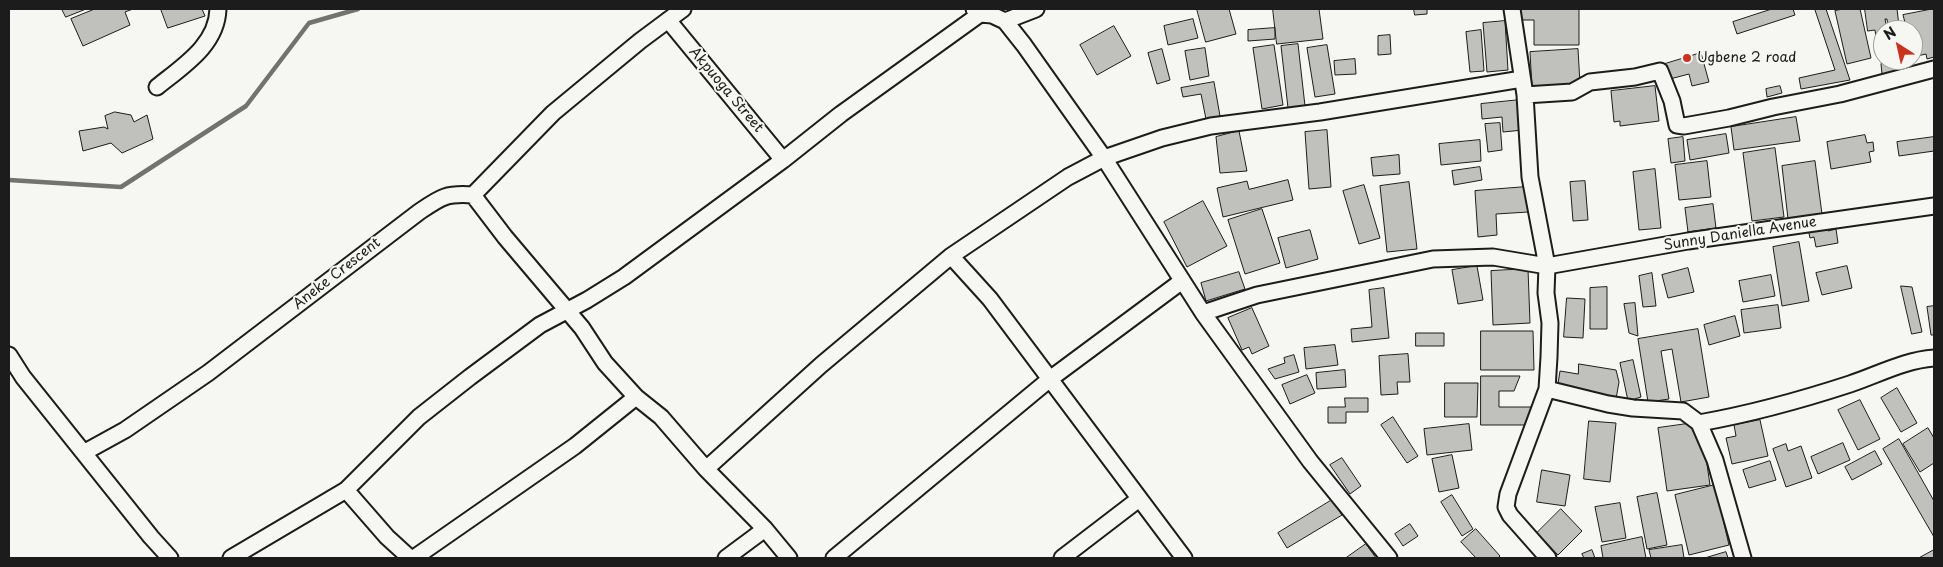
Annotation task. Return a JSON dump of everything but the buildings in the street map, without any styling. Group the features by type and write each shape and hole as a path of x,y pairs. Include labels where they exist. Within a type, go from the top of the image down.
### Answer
{"street":[{"path":"157,88 199,53 217,23 218,9"},
{"path":"683,9 640,41 553,113 473,195 566,311 582,328 605,363 636,396 661,417 706,469 765,529 789,558"},
{"path":"1005,21 1036,9"},
{"path":"1512,9 1525,95 1530,177 1547,266 1546,293 1550,323 1550,357 1547,389 1508,494 1506,506 1514,520 1548,558"},
{"path":"231,558 346,490 419,417 540,324 624,277 783,160 977,11 1005,21 1024,44 1104,158 1203,313 1310,461 1390,558"},
{"name":"Akpuoga Street","path":"668,20 783,160"},
{"path":"1525,95 1572,92 1590,82 1622,80 1660,71 1672,101 1677,125 1684,126 1729,118 1773,106 1840,94 1934,69"},
{"path":"706,469 821,365 951,256 1068,177 1104,158 1162,138 1211,126 1320,112 1522,79"},
{"name":"Aneke Crescent","path":"85,452 125,430 215,368 419,212 443,196 457,194 473,195"},
{"name":"Sunny Daniella Avenue","path":"1203,313 1257,295 1433,259 1493,257 1547,266 1688,240 1934,206"},
{"path":"951,256 990,299 1184,558"},
{"path":"834,558 1050,379 1182,281"},
{"path":"9,356 23,377 85,452 151,537 170,558"},
{"path":"1699,423 1730,418 1849,384 1909,363 1934,358"},
{"path":"1547,389 1625,406 1684,411 1699,423 1715,460 1743,558"},
{"path":"414,558 575,446 636,396"},
{"path":"346,490 387,537 410,558"},
{"path":"1062,558 1139,499"},
{"path":"726,558 765,529"}],"waterway":[{"path":"9,180 121,187 246,106 309,23 358,9"}],"place":[{"name":"Ugbene 2 road","path":"1687,58"}]}
